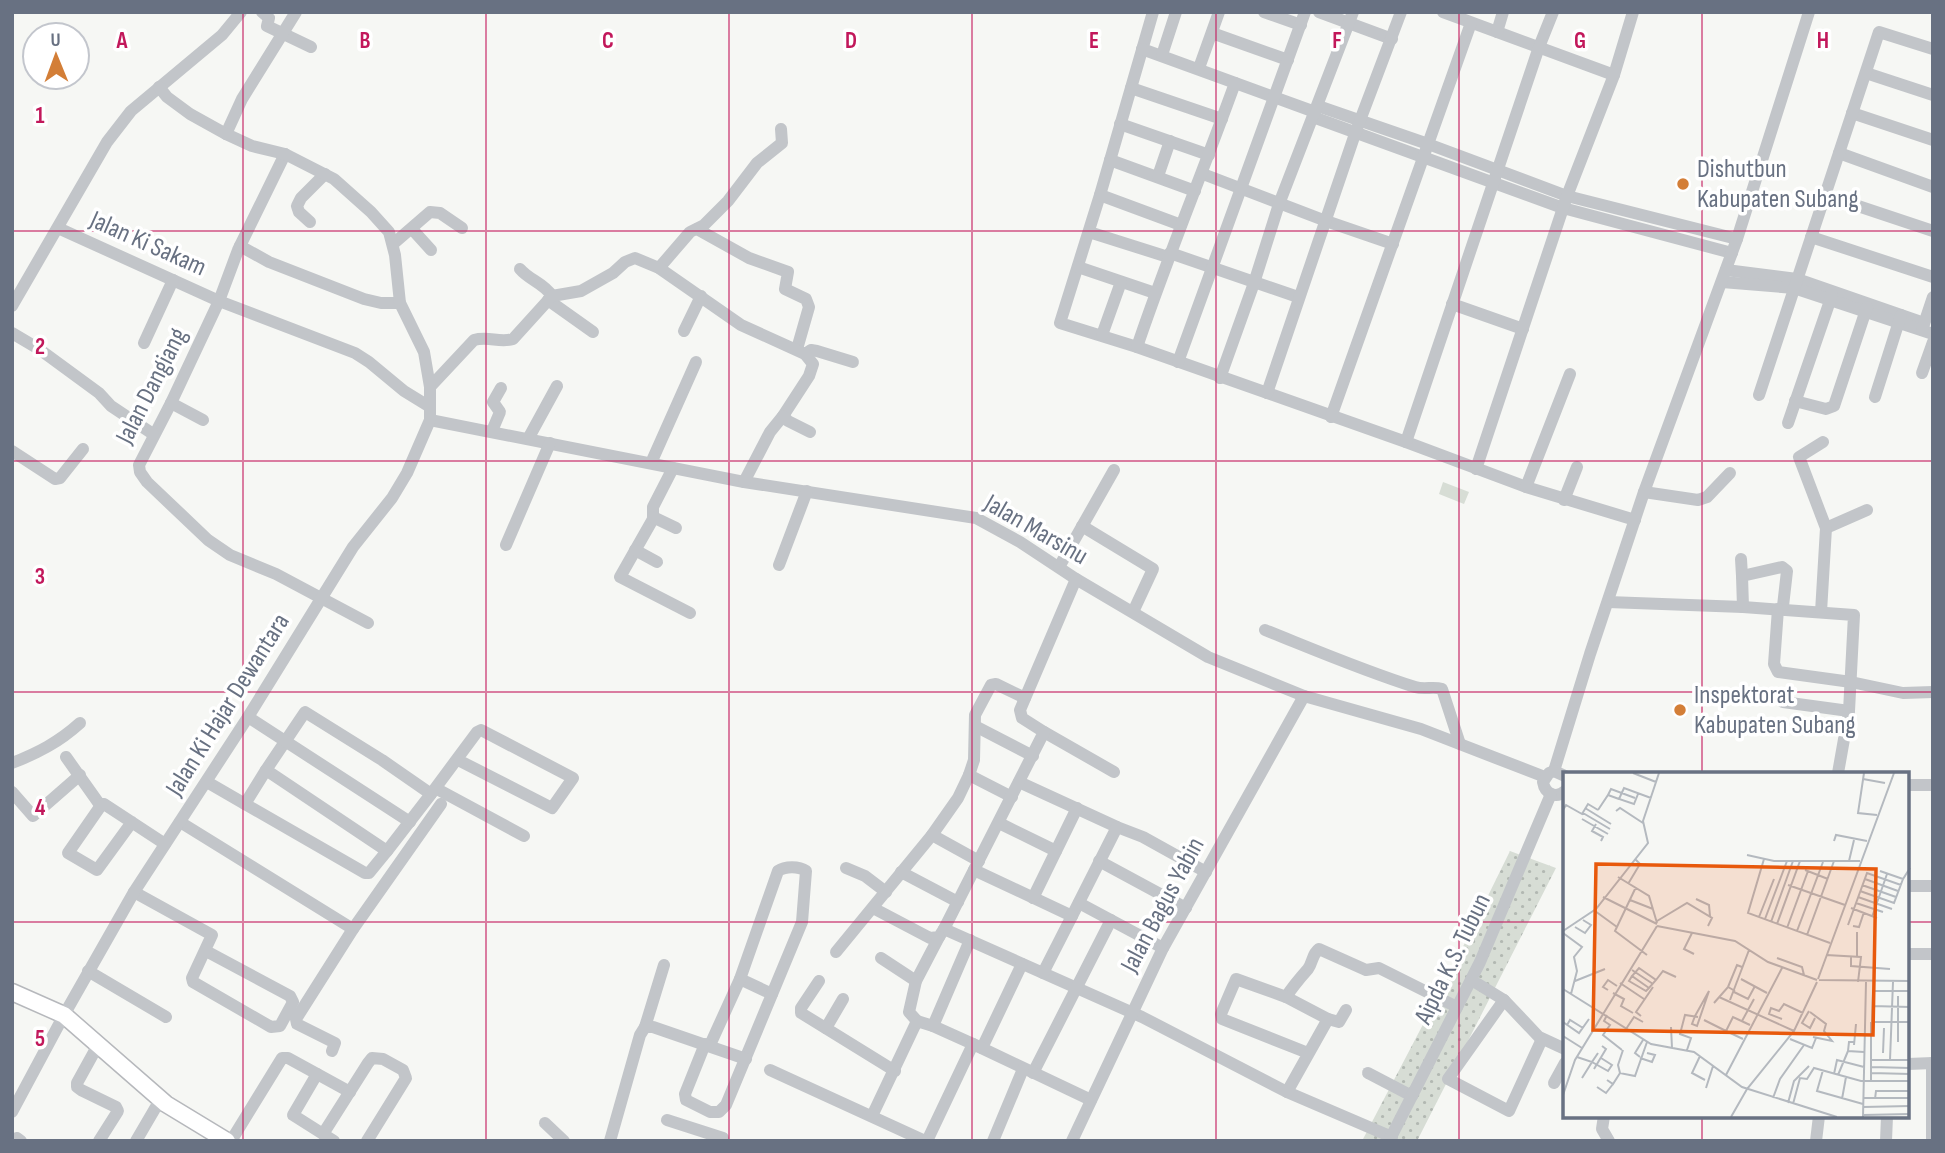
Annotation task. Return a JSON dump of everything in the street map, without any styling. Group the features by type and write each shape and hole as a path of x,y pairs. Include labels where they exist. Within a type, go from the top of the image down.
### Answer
{"main road":[{"path":"12,992 64,1015 160,1100 229,1141"}],"street":[{"path":"12,306 84,179 107,142 131,111 222,36 241,12"},
{"path":"262,12 269,18 267,26 312,47"},
{"path":"226,134 242,99 296,12"},
{"path":"1153,12 1060,323 1138,347 1525,487 1635,520"},
{"path":"1162,55 1176,12"},
{"path":"1199,68 1219,12"},
{"path":"1264,12 1301,25"},
{"path":"1178,362 1305,12"},
{"path":"1319,12 1351,18 1392,39"},
{"path":"1267,393 1358,126 1401,12"},
{"path":"1443,12 1614,75"},
{"path":"1497,32 1503,12"},
{"path":"1406,442 1495,175 1553,12"},
{"path":"1476,469 1565,202 1614,75 1633,12"},
{"path":"1558,793 1544,787 1559,775 1608,601 1644,492 1737,239 1809,12"},
{"path":"1220,378 1279,204 1351,18"},
{"path":"1331,417 1471,23"},
{"path":"1759,395 1879,32 1933,49"},
{"path":"1212,33 1288,60"},
{"path":"1142,50 1199,68 1565,202 1732,253"},
{"path":"1866,73 1933,95"},
{"path":"1138,347 1155,293 1203,174 1235,83"},
{"path":"159,87 167,97 190,114 226,134 251,146 285,154 325,174 349,191 389,232 393,244 400,303 425,352 430,387 430,420"},
{"path":"1130,88 1222,118"},
{"path":"1852,113 1933,140"},
{"path":"1120,124 1209,155"},
{"path":"659,268 690,232 697,229 728,201 757,163 782,143 781,129"},
{"path":"1158,176 1170,141"},
{"path":"1839,153 1933,187"},
{"name":"Jalan Dangiang","path":"285,154 240,246 219,301 139,465 140,472 148,482 208,540 230,555 276,574 321,599"},
{"path":"1110,160 1195,191"},
{"path":"310,222 299,212 297,206 301,198 325,174"},
{"path":"1203,174 1393,244"},
{"path":"1100,195 1181,225"},
{"path":"1825,195 1933,231"},
{"path":"1565,202 1737,239"},
{"path":"393,244 434,211 462,228"},
{"name":"Jalan Ki Sakam","path":"58,228 219,301 355,353 404,391 430,407"},
{"path":"412,229 432,250"},
{"path":"697,229 749,258 788,273 785,289 806,299 809,307 801,352"},
{"path":"1089,232 1211,267 1298,297"},
{"path":"1811,237 1933,277"},
{"path":"240,246 269,262 364,299 400,303"},
{"path":"430,387 474,340 482,337 506,342 513,340 550,298 580,290 613,273 631,258 645,261 741,325 801,352 813,364 809,376 770,432 744,482"},
{"path":"1078,268 1155,293"},
{"path":"520,269 538,281 550,298 593,332"},
{"path":"1724,276 1796,283 1928,328 1933,297"},
{"path":"144,343 173,280"},
{"path":"1102,335 1121,282"},
{"path":"684,331 701,296"},
{"path":"1788,423 1832,296"},
{"path":"1452,304 1523,329"},
{"path":"1795,401 1826,409 1834,406 1866,307"},
{"path":"1875,397 1900,319"},
{"path":"12,332 40,349 99,393 111,406 153,434"},
{"path":"1922,373 1933,342"},
{"path":"801,352 817,351 853,362"},
{"path":"651,463 696,362"},
{"path":"1525,487 1570,374"},
{"path":"528,439 557,386"},
{"path":"492,431 500,412 493,402 501,388"},
{"path":"171,403 203,420"},
{"path":"783,416 810,432"},
{"name":"Jalan Marsinu","path":"430,420 744,482 964,514 992,524 1076,579 1208,657 1304,696 1421,729 1559,775"},
{"name":"Jalan Ki Hajar Dewantara","path":"12,1112 134,892 207,782 353,547 392,498 407,473 430,420"},
{"path":"1821,612 1826,528 1799,457 1823,442"},
{"path":"506,545 550,443"},
{"path":"12,451 55,479 60,478 83,449"},
{"path":"1564,500 1577,467"},
{"path":"673,468 653,507 653,517 620,576 621,580 690,613"},
{"path":"1059,567 1114,470"},
{"path":"1644,492 1698,500 1707,497 1730,473"},
{"path":"779,565 807,491"},
{"path":"1826,528 1867,510"},
{"path":"653,517 676,528"},
{"path":"1082,526 1153,569 1133,612"},
{"path":"635,550 657,562"},
{"path":"1741,559 1743,607"},
{"path":"1742,576 1779,567 1787,571 1784,598 1779,609 1774,664 1781,674 1851,682 1903,693 1933,692"},
{"path":"1076,579 1020,710 1022,718 1044,733 1114,772"},
{"path":"321,599 330,601 368,623"},
{"path":"1608,601 1779,609 1855,616 1849,711 1838,772"},
{"path":"1265,630 1420,689 1442,689 1460,744"},
{"path":"836,952 932,835 958,798 974,760 975,715 993,684 1025,698"},
{"name":"Jalan Bagus Yabin","path":"1072,1141 1163,948 1304,696"},
{"path":"1783,702 1849,711"},
{"path":"245,804 302,714 310,713 434,792 524,836"},
{"path":"248,717 410,822"},
{"path":"12,763 43,751 64,738 80,723"},
{"path":"975,726 1033,755"},
{"path":"207,782 369,873 481,730 573,778 552,808 458,760"},
{"path":"1044,733 916,981 909,1012 917,1021 1091,1100"},
{"path":"66,757 100,805"},
{"path":"266,770 387,851"},
{"path":"12,792 33,816 80,775"},
{"path":"969,775 1012,797"},
{"path":"1019,782 1143,837 1206,872"},
{"path":"1910,785 1933,785"},
{"name":"Aipda K.S. Tubun","path":"1393,1139 1478,984 1517,897 1558,793"},
{"name":"Aipda K.S. Tubun","path":"1393,1139 1558,793"},
{"path":"100,805 104,804 165,844"},
{"path":"332,1051 335,1043 297,1024 296,1020 353,929 441,804"},
{"path":"100,805 68,850 68,853 94,870 99,869 132,822"},
{"path":"1033,898 1077,808"},
{"path":"180,822 353,929"},
{"path":"999,823 1056,851"},
{"path":"1043,973 1117,827"},
{"path":"932,835 1033,898 1072,916"},
{"path":"1099,861 1186,908"},
{"path":"798,867 806,871 802,922 772,994 723,1111 710,1112 685,1100 685,1094 740,979 778,871 798,867"},
{"path":"846,868 865,876 886,891"},
{"path":"901,872 958,902"},
{"path":"1910,886 1933,886"},
{"path":"134,892 212,935 192,978 193,982 271,1027 280,1026 293,1002 290,996 206,951"},
{"path":"1079,903 1163,948"},
{"path":"873,908 930,938 942,933 970,940 1132,1013 1287,1092 1393,1139"},
{"path":"993,1141 1111,920"},
{"path":"933,1026 970,940"},
{"path":"1286,997 1319,949 1366,970 1379,968 1457,1007"},
{"path":"1910,954 1933,954"},
{"path":"881,958 916,981"},
{"path":"771,1070 918,1139 977,1046 1022,964"},
{"path":"610,1141 640,1035 645,1027 664,965"},
{"path":"88,971 166,1017"},
{"path":"1308,1054 1221,1018 1237,978 1339,1022 1346,1010"},
{"path":"740,979 772,994"},
{"path":"819,981 800,1012 895,1071"},
{"path":"1478,984 1504,1000 1542,1039 1563,1048"},
{"path":"826,1028 843,999"},
{"path":"1504,1000 1448,1079 1509,1111 1542,1039"},
{"path":"1287,1092 1328,1018"},
{"path":"872,1116 917,1021"},
{"path":"645,1027 708,1044 746,1059"},
{"path":"98,1045 77,1087 116,1107 118,1111 99,1141"},
{"path":"317,1074 293,1115 329,1138 349,1092 375,1057 393,1064 406,1074 367,1141"},
{"path":"229,1141 281,1060 288,1058 349,1092"},
{"path":"1910,1064 1932,1063 1932,1139"},
{"path":"1554,1083 1563,1067"},
{"path":"1368,1073 1412,1096"},
{"path":"136,1141 160,1100"},
{"path":"1603,1118 1601,1126 1609,1141"},
{"path":"1816,1141 1819,1118"},
{"path":"1886,1141 1887,1118"},
{"path":"667,1120 695,1135 723,1138"},
{"path":"545,1123 564,1141"}],"shaded area":[{"path":"1443,482 1469,492 1464,504 1439,494"},
{"path":"1510,851 1556,868 1417,1141 1362,1141 1452,969"}],"place":[{"name":"Dishutbun Kabupaten Subang","path":"1683,184"},
{"name":"Inspektorat Kabupaten Subang","path":"1680,710"}]}
